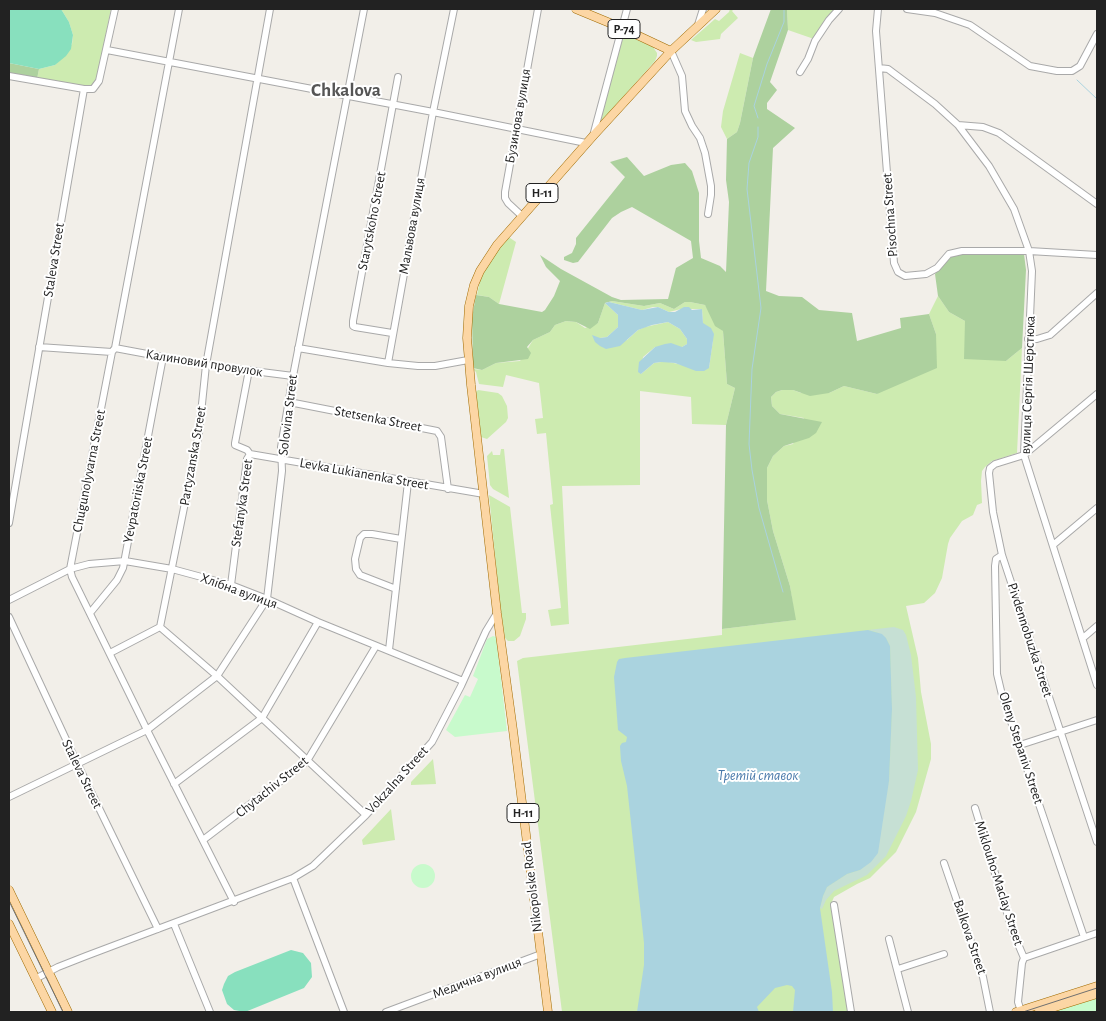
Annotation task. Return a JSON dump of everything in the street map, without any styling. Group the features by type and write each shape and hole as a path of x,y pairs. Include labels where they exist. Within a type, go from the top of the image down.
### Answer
{"main road":[{"name":"Р-74","path":"576,9 671,51"},
{"name":"Н-11","path":"497,614 468,360 467,316 475,282 491,252 592,136 671,51 716,9"},
{"name":"Nikopolske Road","path":"497,614 514,733 548,1012"},
{"path":"9,890 68,1012"},
{"path":"9,924 52,1012"},
{"path":"1018,1011 1097,986"},
{"path":"1039,1012 1097,994"}],"street":[{"path":"9,76 90,90 97,86 107,50 115,9"},
{"name":"Chugunolyvarna Street","path":"70,569 179,9"},
{"name":"Partyzanska Street","path":"160,627 199,433 206,364 270,9"},
{"name":"Solovina Street","path":"9,797 147,730 217,676 267,599 282,471 281,447 298,348 364,9"},
{"name":"Мальвова вулиця","path":"388,363 433,112 454,9"},
{"name":"Бузинова вулиця","path":"522,216 513,209 505,198 515,128 538,9"},
{"path":"592,136 627,9"},
{"path":"698,24 703,9"},
{"path":"800,72 808,59 814,41 839,9"},
{"name":"Pisochna Street","path":"878,9 876,31 894,263 898,272 905,276 931,272 944,258 954,252 1029,251 1097,255"},
{"path":"907,9 935,13 970,25 1030,66 1057,71 1072,72 1080,66 1097,34"},
{"path":"107,50 586,143"},
{"path":"671,51 682,76 686,111 692,126 700,138 705,153 711,186 708,214"},
{"name":"вулиця Сергія Шерстюка","path":"879,68 888,69 935,104 958,125 989,166 1009,200 1023,231 1032,271 1024,455 1082,638 1096,674 1097,684"},
{"name":"Starytskoho Street","path":"392,333 355,327 353,326 353,321 398,77"},
{"name":"Staleva Street","path":"9,523 11,494 84,89"},
{"path":"958,125 983,127 999,134 1097,204"},
{"path":"1028,339 1037,339 1050,335 1097,293"},
{"name":"Калиновий провулок","path":"39,347 114,350 293,376"},
{"path":"298,348 388,363 426,366 468,360"},
{"name":"Yevpatoriiska Street","path":"90,613 117,580 125,561 163,357"},
{"name":"Stefanyka Street","path":"231,585 247,459 250,454 247,450 235,445 249,370"},
{"path":"1024,455 1097,394"},
{"name":"Stetsenka Street","path":"289,402 437,430 441,437 448,489"},
{"name":"Levka Lukianenka Street","path":"250,454 484,494"},
{"name":"Pivdennobuzka Street","path":"1024,455 995,464 990,468 993,512 1002,554 1097,842"},
{"path":"389,650 408,482"},
{"path":"1053,544 1097,508"},
{"path":"396,588 360,575 356,569 355,559 360,538 364,534 401,539"},
{"name":"Oleny Stepaniv Street","path":"1002,554 996,559 995,566 998,674 1002,695 1084,937"},
{"name":"Хлібна вулиця","path":"9,600 70,569 109,561 125,561 172,569 231,585 463,681"},
{"path":"70,569 72,577 147,730 234,902"},
{"name":"Vokzalna Street","path":"35,979 158,929 234,902 293,878 320,860 366,815 432,742 486,631 497,614"},
{"name":"Staleva Street","path":"9,617 77,763 158,929"},
{"path":"174,784 262,718 318,622"},
{"path":"1082,638 1097,626"},
{"path":"110,653 160,627 217,676 366,815"},
{"name":"Chytachiv Street","path":"203,840 307,761 376,646"},
{"path":"1020,745 1097,720"},
{"name":"Miklouho-Maclay Street","path":"975,808 1012,932 1024,958"},
{"name":"Balkova Street","path":"944,863 983,976 990,1012"},
{"path":"293,878 344,1012"},
{"path":"834,905 851,1012"},
{"path":"174,924 210,1012"},
{"path":"1018,1011 1024,958 1097,933"},
{"path":"889,939 908,1012"},
{"name":"Медична вулиця","path":"386,1012 541,954"},
{"path":"898,969 944,954"}],"green space":[{"path":"9,9 61,9 69,22 73,35 71,49 66,56 55,65 39,69 9,63"},
{"path":"61,9 111,9 96,82 92,87 37,79 39,69 55,65 72,44 73,35 69,22"},
{"path":"730,9 734,9 732,11 738,18 721,34 720,39 696,42 691,40 715,19 719,21"},
{"path":"771,9 787,9 788,30 770,82 777,90 767,103 767,109 795,128 773,148 766,291 779,296 802,297 819,310 852,313 857,341 901,328 900,318 929,314 936,334 937,368 877,394 844,386 829,393 810,396 793,390 782,390 776,392 771,397 772,406 780,414 822,422 816,433 809,438 784,446 773,456 767,468 767,500 773,531 790,586 796,620 722,629 726,425 735,388 727,384 723,331 715,326 705,305 685,302 674,309 660,303 644,306 612,301 605,303 598,323 590,329 576,322 566,321 555,325 550,332 533,340 527,347 531,353 528,359 496,363 482,370 473,368 472,318 476,295 489,297 499,304 542,312 545,310 554,296 560,281 546,267 540,255 561,269 612,297 621,300 668,299 676,268 693,258 691,241 632,207 612,218 578,262 573,263 564,260 564,257 572,253 576,244 576,238 625,177 610,162 627,157 644,176 671,165 685,163 692,171 699,193 701,258 720,266 726,272 729,202 726,180 727,139 737,132 753,58"},
{"path":"787,9 835,9 826,19 814,39 788,30"},
{"path":"624,34 653,47 657,56 655,61 598,125"},
{"path":"740,53 753,58 740,123 737,132 727,139 721,127 723,111"},
{"path":"9,63 39,69 37,79 9,74"},
{"path":"510,238 516,242 499,304 489,297 477,295 480,281 489,262 505,239"},
{"path":"955,254 1024,254 1026,270 1022,348 1006,361 964,359 965,321 949,312 938,296 935,274 945,260"},
{"path":"938,296 949,312 965,321 1006,361 1022,348 1017,453 992,461 982,471 982,503 977,505 973,515 962,521 950,538 942,578 935,593 924,603 906,606 918,658 921,692 931,744 931,759 916,812 896,852 870,878 834,897 831,904 849,1012 562,1012 517,661 523,658 722,635 722,629 795,620 790,586 773,531 767,500 767,468 773,456 784,446 793,444 804,418 780,414 772,406 771,397 776,392 782,390 793,390 801,393 829,393 844,386 877,394 936,334 929,314"},
{"path":"609,302 644,306 660,303 674,309 685,302 705,305 723,331 727,384 735,388 726,425 692,424 691,397 640,391 640,485 562,486 569,624 551,626 548,610 561,608 550,505 553,504 546,433 537,434 535,419 543,418 539,383 506,375 503,387 479,384 476,372 473,369 482,370 496,363 520,361 533,340 550,332 555,325 566,321 576,322 585,328 598,323 605,303 618,315 618,327 607,337 600,338 595,342 627,340 638,330 668,322 680,329 687,339 687,344 682,347 655,347 643,357 641,374 654,363 661,362 709,368 713,340 710,328 703,324 702,309 681,309 669,312 653,307 642,310"},
{"path":"478,390 498,393 502,396 507,406 508,418 506,422 487,439 481,437 476,392"},
{"path":"501,449 504,449 509,498 493,489 490,485 487,456 492,451 493,455 500,455"},
{"path":"489,495 510,507 522,613 526,613 526,619 520,636 514,641 508,641 505,638"},
{"path":"894,627 903,630 906,635 911,655 916,697 918,770 911,801 906,816 886,856 867,875 834,891 826,900 822,909 820,908 827,887 847,874 860,870 889,781 892,709 890,646 886,638 868,630"},
{"path":"493,636 496,637 507,731 455,737 446,730 465,695 470,697 478,679 473,676 487,639"},
{"path":"433,759 436,784 411,785 411,782"},
{"path":"391,809 395,840 363,845 362,840"},
{"path":"423,864 432,867 435,876 432,885 423,888 414,885 411,876 414,867"},
{"path":"291,950 303,953 311,963 312,977 304,988 245,1012 234,1010 227,1004 222,990 228,976"},
{"path":"1097,998 1097,1012 1050,1012"}],"water":[{"path":"609,302 642,310 658,307 669,312 675,312 684,307 689,307 692,310 702,309 703,323 711,328 714,334 709,368 704,371 696,371 675,363 661,362 654,363 641,374 638,372 639,362 655,347 671,343 682,347 687,344 687,339 680,329 668,322 638,330 620,346 606,349 595,342 592,335 600,338 607,337 618,327 618,315 605,303"},
{"name":"Третій ставок","path":"868,630 882,634 890,646 892,709 889,781 878,853 871,862 860,870 847,874 827,887 820,908 833,1012 793,1012 795,990 792,986 787,985 775,988 757,1007 759,1012 637,1012 644,965 644,943 627,786 621,761 620,746 626,742 627,737 618,730 614,677 617,662 619,659 625,658"}],"waterway":[{"path":"758,118 754,106 767,64 784,22 784,9"},
{"path":"1077,80 1097,99"},
{"path":"758,127 758,137 749,163 747,189 761,308 752,369 749,444 759,508 783,592"}],"tram line":[{"path":"9,901 63,1012"},
{"path":"1023,1012 1097,988"}],"district":[{"name":"Chkalova","path":"346,90"}]}
